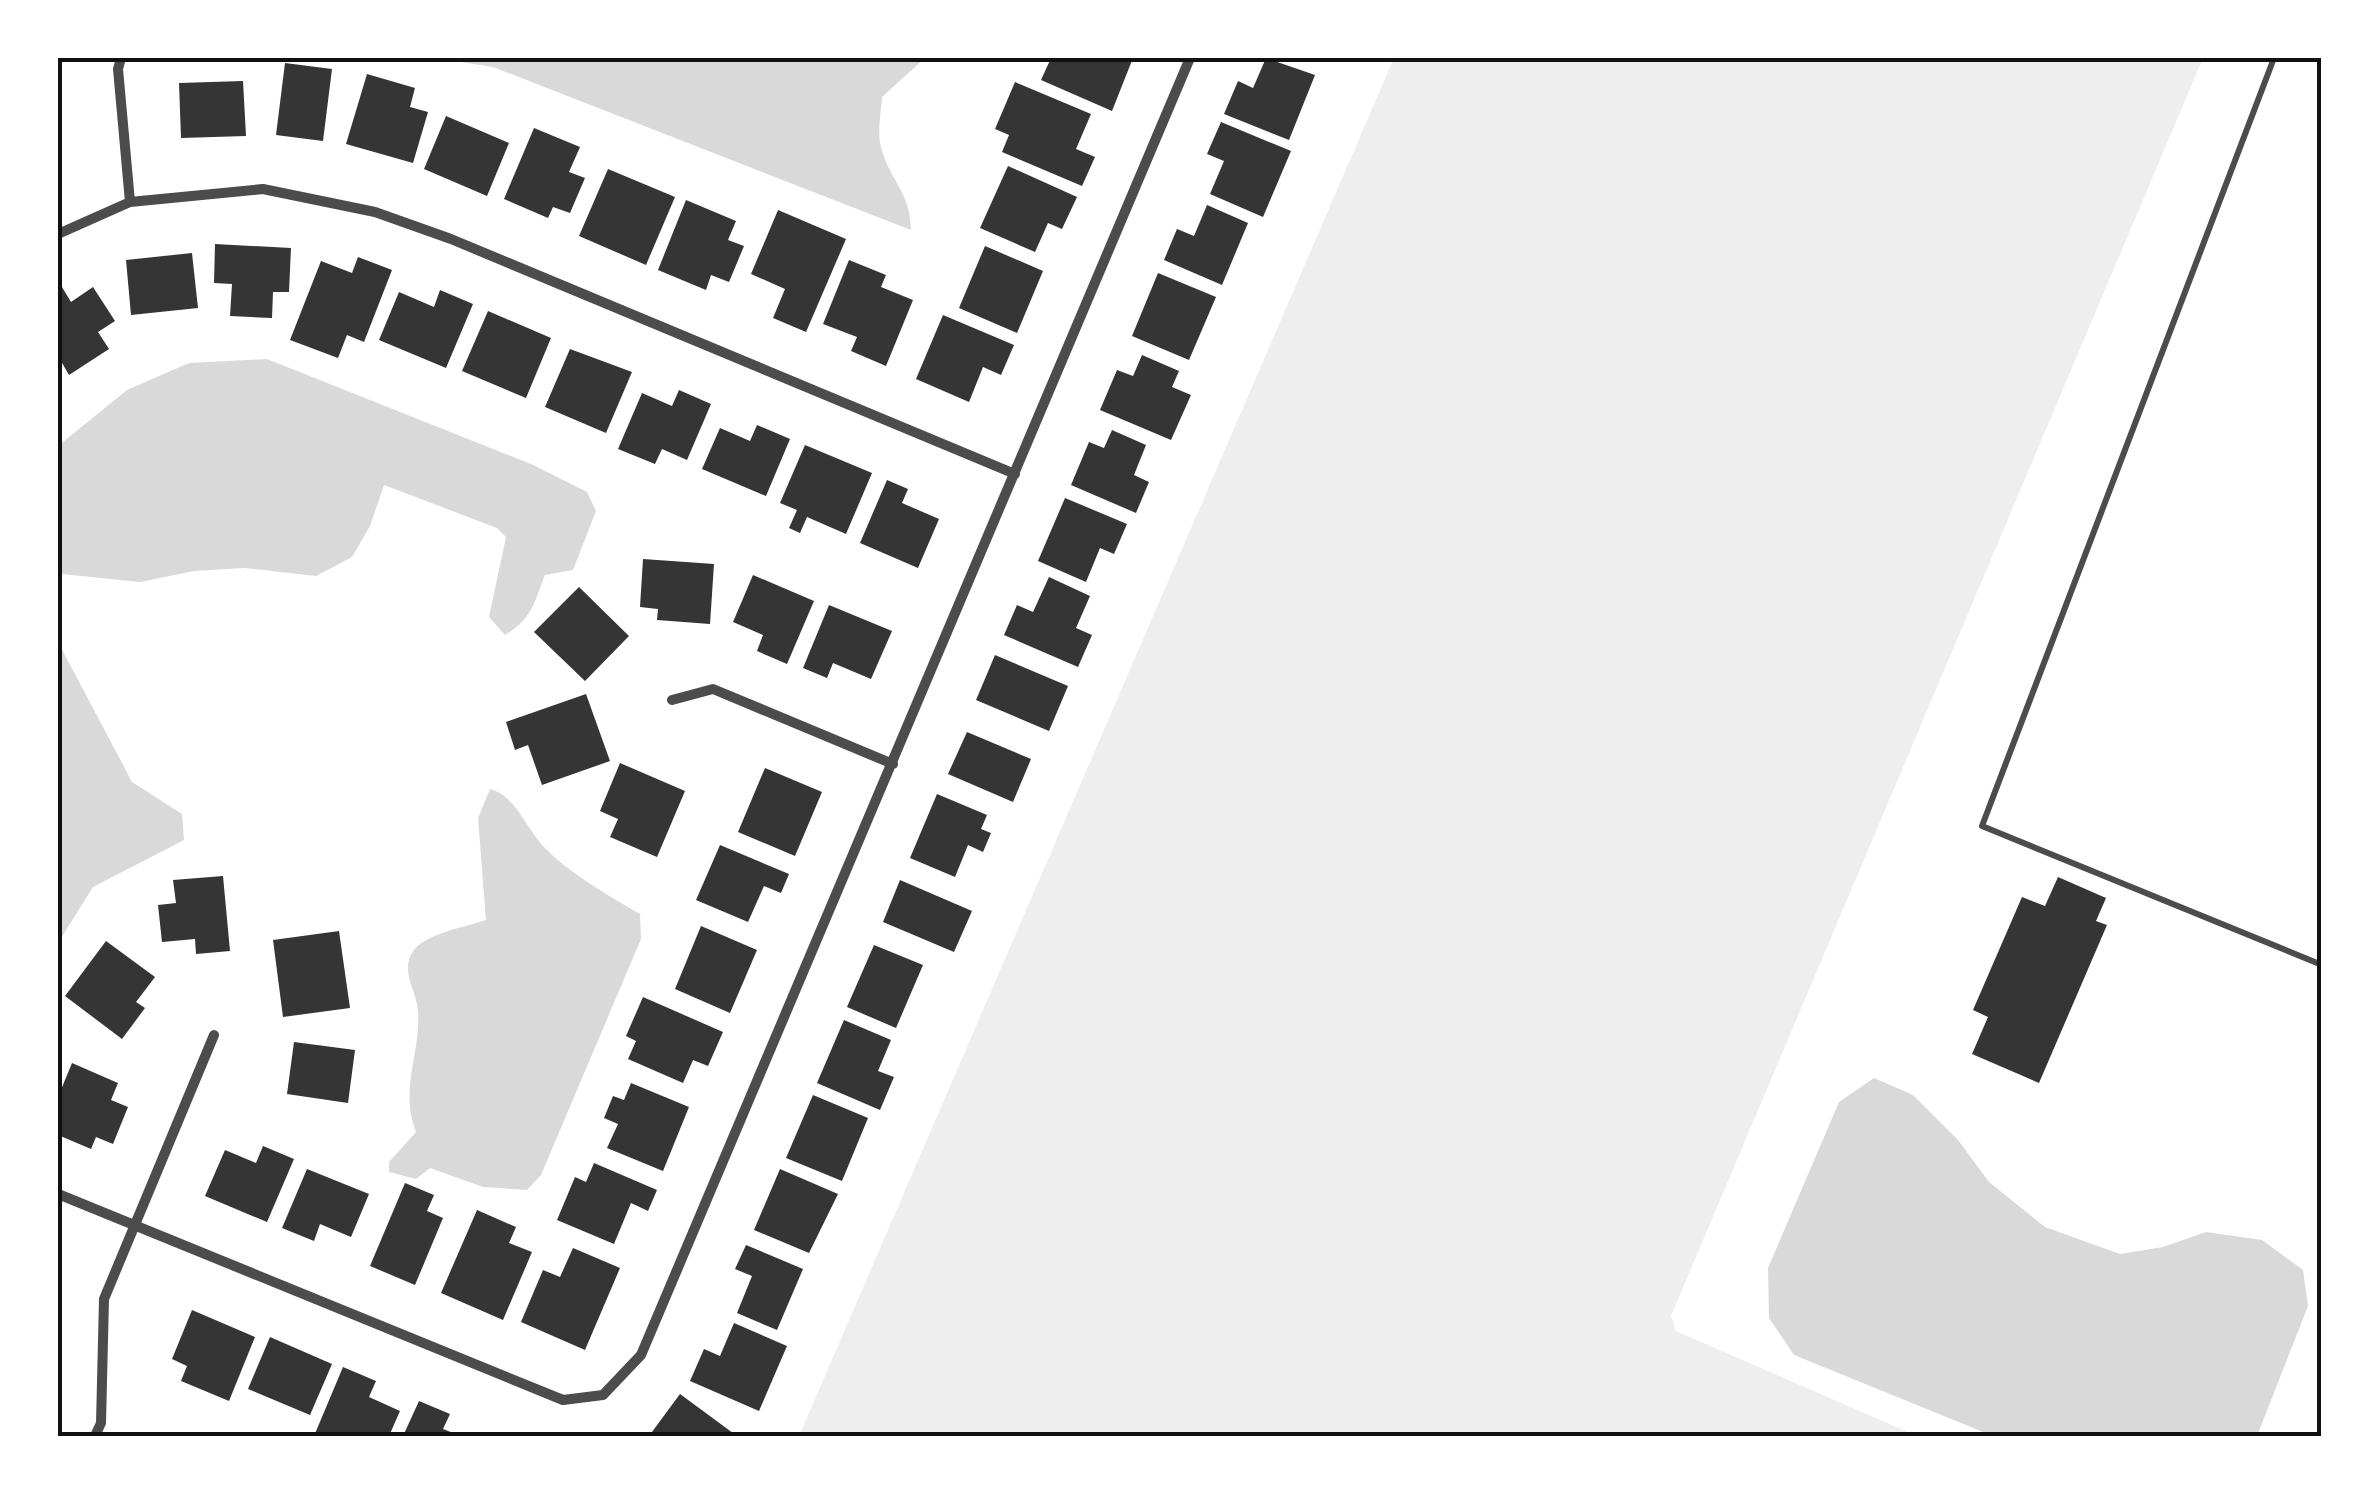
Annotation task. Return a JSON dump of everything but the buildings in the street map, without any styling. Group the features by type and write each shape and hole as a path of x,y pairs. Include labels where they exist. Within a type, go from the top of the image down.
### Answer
{"street":[{"path":"122,58 118,70 130,202"},
{"path":"58,1194 563,1400 603,1395 641,1355 1190,58"},
{"path":"58,234 130,202 263,190 375,212 452,239 1015,474"},
{"path":"672,700 713,689 893,764"},
{"path":"95,1436 101,1423 104,1299 214,1035"}],"lane":[{"path":"2274,58 1982,826 2322,965"}],"shaded area":[{"path":"435,58 925,58 882,97 881,147 907,205 911,230 493,67"},
{"path":"1394,58 2203,58 1671,1316 1676,1331 1917,1436 799,1436"},
{"path":"267,359 531,464 587,492 596,511 573,570 545,575 527,616 505,635 489,617 506,537 497,528 384,485 370,526 352,557 316,576 244,568 194,571 140,582 62,574 58,585 58,446 127,390 189,363"},
{"path":"58,642 132,782 182,814 184,840 93,887 58,943"},
{"path":"490,789 506,798 543,846 565,866 640,914 641,939 541,1175 527,1190 483,1187 430,1168 416,1179 389,1172 389,1162 416,1132 410,1085 418,1010 408,972 410,957 428,939 486,920 478,818"},
{"path":"1874,1078 1913,1095 1958,1140 1989,1182 2045,1227 2120,1254 2163,1247 2206,1232 2262,1240 2303,1270 2308,1306 2257,1436 1993,1436 1794,1355 1769,1318 1768,1268 1839,1102"}]}
